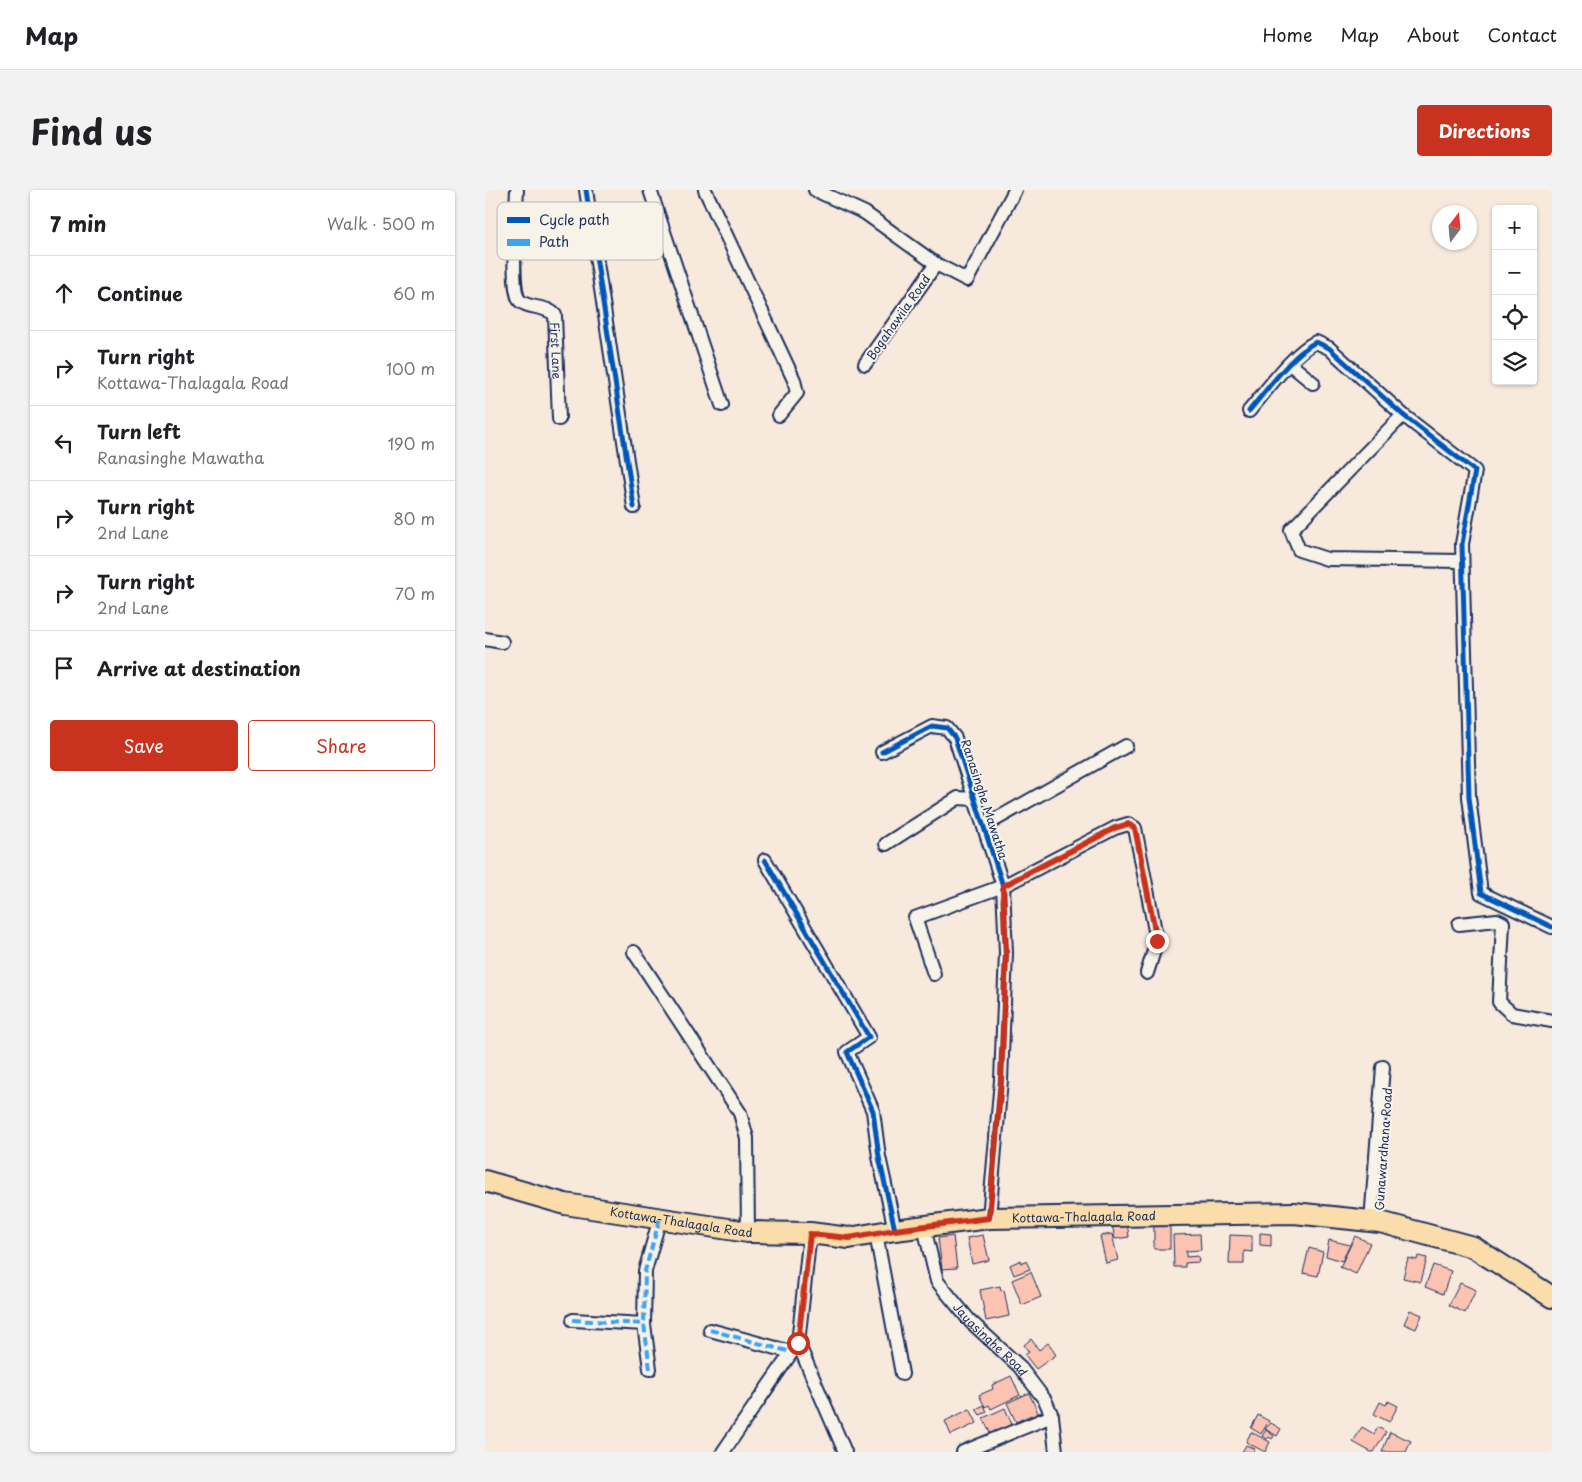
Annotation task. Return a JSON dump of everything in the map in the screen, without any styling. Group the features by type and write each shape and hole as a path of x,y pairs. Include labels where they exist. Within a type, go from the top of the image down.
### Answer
{"main road":[{"name":"Kottawa-Thalagala Road","path":"485,1181 565,1204 747,1232 810,1234 849,1238 989,1218 1294,1212 1374,1222 1473,1247 1552,1297"}],"street":[{"path":"650,190 654,202"},
{"path":"705,190 794,380 797,393 779,415"},
{"name":"Bogahawila Road","path":"815,190 832,194 865,213 936,264 865,364"},
{"path":"936,264 967,280 1015,190"},
{"path":"663,229 722,405"},
{"name":"First Lane","path":"515,260 516,295 521,302 551,310 555,315 559,418"},
{"path":"597,260 634,507"},
{"path":"1249,411 1307,346 1316,342 1329,348 1403,415 1475,471 1462,544 1462,561 1469,797 1481,893 1552,927"},
{"path":"1290,364 1313,382"},
{"path":"1403,415 1291,530 1299,550 1327,559 1462,561"},
{"path":"485,639 502,642"},
{"name":"Ranasinghe Mawatha","path":"883,752 932,726 947,728 955,738 1003,886 1006,954 1001,1080 989,1218"},
{"path":"984,826 1126,746"},
{"path":"885,844 958,798 974,799"},
{"path":"934,974 915,918 1003,886 1115,828 1128,824 1135,828 1157,941 1147,973"},
{"path":"765,860 869,1037 847,1052 873,1111 902,1374"},
{"path":"1459,924 1497,920 1503,923 1499,1002 1512,1014 1552,1021"},
{"path":"634,952 740,1113 747,1138 747,1232"},
{"path":"1374,1222 1385,1072"},
{"path":"651,1369 644,1324 645,1271 660,1218"},
{"name":"Jayasinghe Road","path":"925,1227 937,1281 970,1321 1019,1366 1045,1400 1052,1416 1056,1452"},
{"path":"723,1452 795,1347 810,1234"},
{"path":"573,1320 644,1324"},
{"path":"710,1330 795,1347"},
{"path":"795,1347 845,1452"},
{"path":"963,1452 1052,1416"},
{"path":"731,1439 737,1452"}],"building":[{"path":"1127,1222 1129,1237 1115,1239 1112,1224"},
{"path":"1154,1225 1170,1225 1170,1249 1154,1249"},
{"path":"1260,1233 1271,1234 1271,1246 1260,1245"},
{"path":"1112,1234 1118,1260 1106,1263 1100,1236"},
{"path":"1200,1234 1201,1250 1186,1251 1186,1257 1198,1256 1199,1262 1185,1263 1185,1267 1174,1267 1173,1235"},
{"path":"983,1235 989,1260 972,1264 967,1238"},
{"path":"1230,1235 1252,1236 1252,1252 1244,1251 1244,1264 1229,1264"},
{"path":"953,1236 957,1268 942,1269 938,1238"},
{"path":"1355,1236 1370,1243 1356,1274 1340,1267"},
{"path":"1329,1240 1350,1245 1342,1261 1326,1256"},
{"path":"1309,1248 1323,1252 1318,1276 1303,1273"},
{"path":"1418,1256 1427,1258 1421,1282 1403,1278 1408,1258 1417,1260"},
{"path":"1021,1260 1021,1263 1026,1261 1030,1269 1014,1275 1010,1265"},
{"path":"1433,1265 1451,1271 1443,1294 1425,1287"},
{"path":"1031,1272 1041,1297 1022,1305 1012,1280"},
{"path":"1460,1283 1476,1290 1465,1313 1449,1305"},
{"path":"1000,1286 1001,1291 1004,1290 1009,1316 986,1321 980,1290"},
{"path":"1410,1310 1422,1315 1416,1329 1404,1324"},
{"path":"1031,1339 1039,1350 1048,1343 1056,1355 1036,1369 1025,1355 1029,1352 1024,1345"},
{"path":"1011,1376 1020,1395 991,1409 989,1405 985,1407 979,1395 993,1389 992,1385"},
{"path":"1029,1393 1040,1417 1033,1420 1031,1415 1016,1422 1007,1403"},
{"path":"1388,1401 1398,1406 1389,1422 1374,1414 1380,1402 1386,1405"},
{"path":"984,1405 987,1412 980,1415 976,1409"},
{"path":"1005,1408 1013,1427 992,1437 983,1418"},
{"path":"970,1409 977,1423 951,1435 945,1421"},
{"path":"1258,1415 1269,1421 1261,1434 1251,1428"},
{"path":"1271,1423 1281,1429 1277,1436 1265,1429"},
{"path":"1362,1427 1374,1434 1378,1427 1386,1432 1374,1452 1353,1442"},
{"path":"1266,1430 1274,1436 1272,1439 1262,1436"},
{"path":"1251,1432 1270,1442 1265,1452 1246,1442"},
{"path":"1390,1432 1411,1441 1406,1452 1382,1452"},
{"path":"1246,1445 1255,1449 1253,1452 1242,1452"}],"marked path":[{"path":"650,1369 644,1324 645,1271 660,1218"},
{"path":"573,1320 644,1324"},
{"path":"710,1330 791,1352"}],"cycle path":[{"path":"586,190 588,202"},
{"path":"597,260 634,507"},
{"path":"1249,411 1290,363 1316,342 1329,348 1403,415 1475,471 1462,544 1469,797 1481,893 1552,927"},
{"path":"882,752 932,726 947,728 955,738 1003,886 1006,953 1001,1080 989,1218"},
{"path":"765,860 869,1037 847,1052 873,1111 879,1157 895,1230"}],"route":[{"path":"798,1343 810,1234 849,1238 989,1218 1001,1080 1006,954 1003,886 1115,828 1128,824 1135,828 1157,941"}]}
